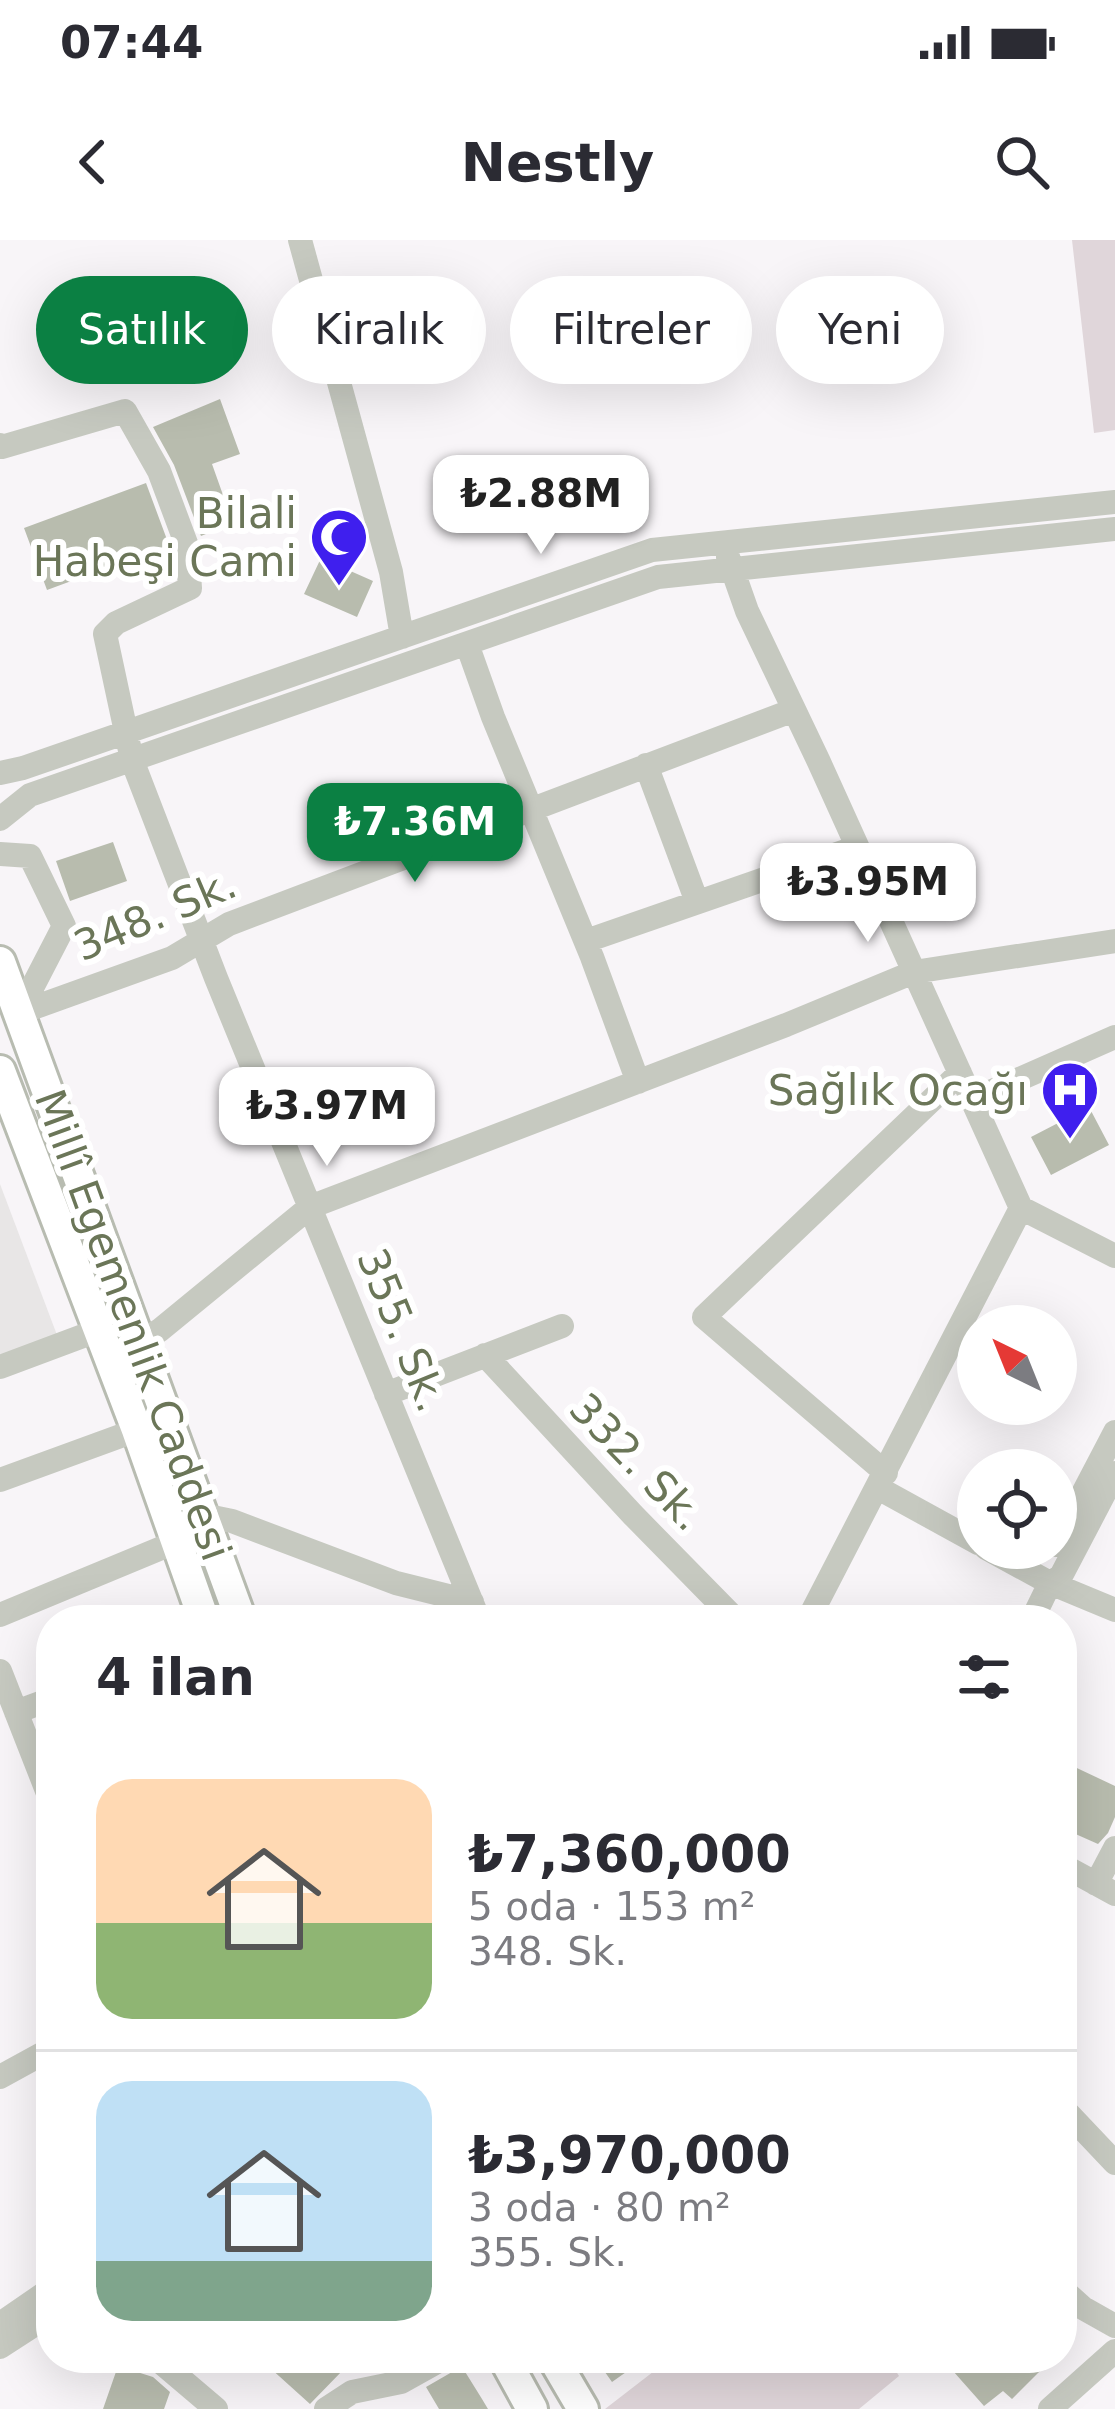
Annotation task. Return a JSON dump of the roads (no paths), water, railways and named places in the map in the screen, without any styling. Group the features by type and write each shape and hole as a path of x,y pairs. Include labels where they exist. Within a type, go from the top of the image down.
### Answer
{"main road":[{"name":"Millî Egemenlik Caddesi","path":"0,962 235,1605"},
{"name":"Millî Egemenlik Caddesi","path":"0,1071 137,1430 198,1605"},
{"path":"512,2373 532,2409"},
{"path":"562,2373 583,2409"}],"street":[{"path":"299,240 391,572 402,637"},
{"name":"355. Sk.","path":"0,445 125,411 159,471 188,546 190,588 116,623 105,634 132,760 473,1605"},
{"path":"0,773 652,550 1115,502"},
{"path":"0,819 30,795 658,577 1115,530"},
{"path":"724,543 747,611 1021,1208 1115,1256"},
{"path":"467,644 638,1082"},
{"name":"348. Sk.","path":"19,1013 172,958 229,924 794,710"},
{"path":"646,765 697,902"},
{"path":"586,941 857,847"},
{"path":"0,854 31,856 64,926 19,1013"},
{"path":"139,1342 310,1207 914,972 1115,941"},
{"path":"972,1100 1115,1037"},
{"path":"957,1530 882,1480 704,1316 961,1073"},
{"path":"816,1605 1021,1208"},
{"path":"386,1394 562,1326"},
{"path":"0,1367 99,1330"},
{"name":"332. Sk.","path":"484,1354 721,1605"},
{"path":"0,1480 168,1422"},
{"path":"1077,1506 1115,1432"},
{"path":"1039,1605 1050,1583 1061,1576 1115,1473"},
{"path":"202,1516 232,1521 458,1605"},
{"path":"0,1616 176,1542"},
{"path":"1024,1569 1115,1610"},
{"path":"1047,1569 1050,1583"},
{"path":"0,1671 36,1763"},
{"path":"16,1712 36,1705"},
{"path":"1077,1873 1106,1889 1115,1848"},
{"path":"0,2078 36,2058"},
{"path":"1077,2123 1115,2163"},
{"path":"3,2331 36,2302"},
{"path":"1077,2303 1115,2326"},
{"path":"3,2331 36,2319"},
{"path":"1050,2409 1115,2351"},
{"path":"171,2373 205,2406"},
{"path":"326,2409 352,2392 401,2382 418,2373"}],"place":[{"name":"Bilali Habeşi Cami","path":"339,588"},
{"name":"Sağlık Ocağı","path":"1070,1141"}]}
